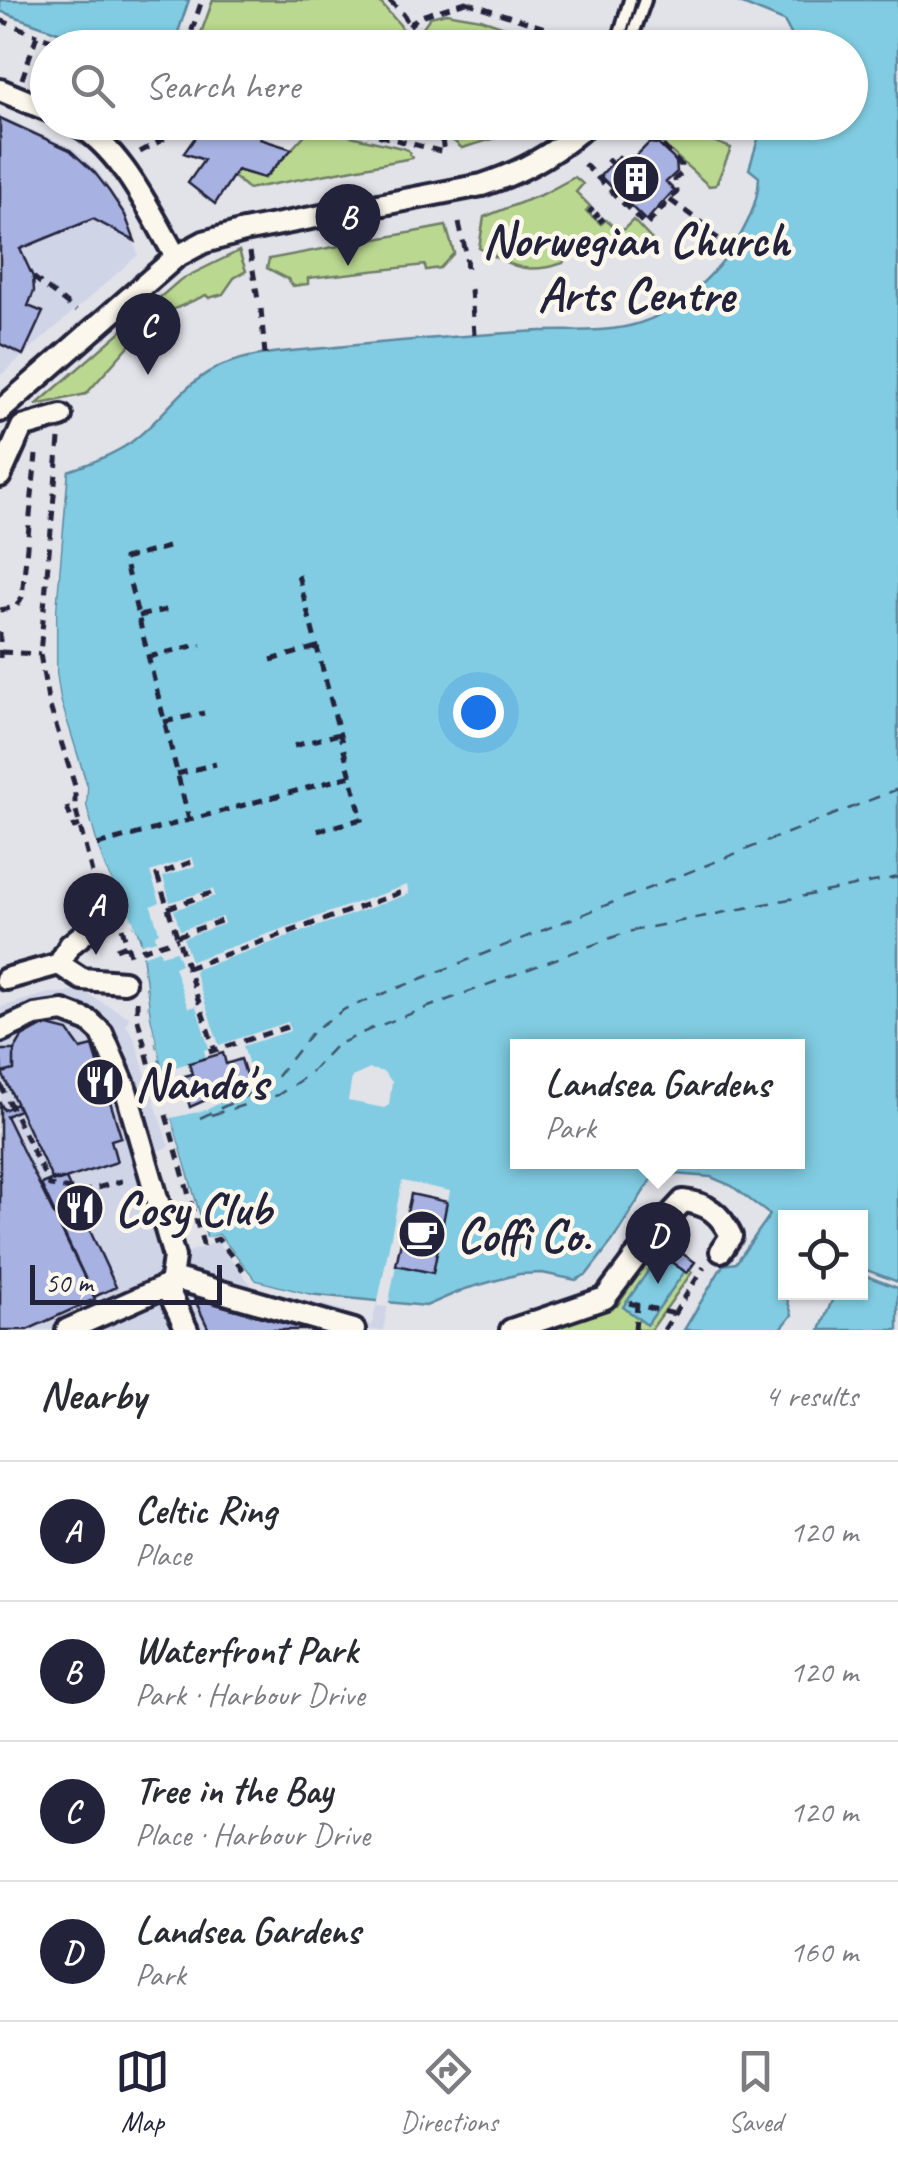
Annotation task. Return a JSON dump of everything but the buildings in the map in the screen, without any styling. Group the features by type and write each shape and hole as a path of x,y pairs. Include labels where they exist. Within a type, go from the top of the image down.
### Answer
{"street":[{"path":"99,140 121,168 176,257"},
{"path":"3,403 176,257 204,242 495,181 570,140"},
{"path":"0,476 22,427 61,416"},
{"path":"6,979 59,964 70,945 104,916"},
{"path":"59,964 82,979 132,982"},
{"path":"0,1032 35,1016 62,1011 89,1021 102,1033 125,1087 174,1257 168,1292 187,1330"},
{"path":"511,1330 606,1298 683,1201 701,1202 724,1219 731,1236 721,1251"},
{"path":"67,1330 180,1280 354,1330"}],"lane":[{"path":"621,30 630,0"},
{"path":"634,30 644,0"}],"path":[{"path":"192,30 202,0"},
{"path":"389,0 411,30"},
{"path":"409,26 418,17 464,1 551,30"},
{"path":"0,20 30,32"},
{"path":"8,93 30,49"},
{"path":"140,152 163,140"},
{"path":"397,140 444,152 442,140"},
{"path":"584,164 646,226 677,192 676,179 681,174 681,165 655,140"},
{"path":"670,200 703,224"},
{"path":"458,223 467,276"},
{"path":"710,234 732,248"},
{"path":"253,263 258,300"},
{"path":"33,277 76,311"},
{"path":"471,289 474,335"},
{"path":"261,309 265,354"},
{"path":"61,416 40,654 48,700 75,786 92,873"},
{"path":"0,610 16,607 22,596 37,422"},
{"path":"168,548 124,559 189,820"},
{"path":"298,575 362,819 317,831"},
{"path":"138,616 170,609"},
{"path":"0,632 0,650 40,654"},
{"path":"148,657 201,644"},
{"path":"271,660 317,648"},
{"path":"164,722 204,713"},
{"path":"294,746 340,734"},
{"path":"177,774 216,764"},
{"path":"97,845 350,776"},
{"path":"67,807 74,827 81,824"},
{"path":"191,862 157,874 212,1052 287,1027"},
{"path":"188,968 405,891"},
{"path":"168,908 212,893"},
{"path":"141,950 221,921"},
{"path":"116,948 129,944 137,1016 154,1086"},
{"path":"0,1084 50,1186 86,1191 122,1180"},
{"path":"166,1114 203,1244 218,1239 254,1284"},
{"path":"664,1330 703,1268"},
{"path":"620,1301 674,1314"},
{"path":"635,1327 638,1304"}],"shaded area":[{"path":"0,116 30,129 30,140 55,140 73,148 99,173 127,214 138,255 0,376"},
{"path":"48,993 89,995 129,1017 126,1025 134,1037 169,1147 154,1152 183,1254 217,1242 253,1287 346,1311 345,1315 372,1325 402,1181 396,1266 383,1330 0,1330 1,1007"}],"green space":[{"path":"213,0 378,0 403,30 202,30"},
{"path":"446,13 514,30 421,30 430,17"},
{"path":"300,140 368,140 408,150 412,158 248,189 233,176 237,170 265,178"},
{"path":"453,140 489,140 462,148"},
{"path":"658,140 712,140 731,148 716,185 709,186"},
{"path":"575,177 583,184 576,192 590,206 586,211 601,224 606,220 620,233 633,220 654,242 568,254 563,263 538,269 509,264 479,248 484,217"},
{"path":"446,226 454,253 440,268 426,270 425,265 308,278 308,284 293,286 267,268 269,259"},
{"path":"239,251 246,271 234,278 223,294 209,298 206,295 174,309 143,330 86,394 36,405 180,280"},
{"path":"658,1246 692,1272 651,1330 555,1330 567,1320 617,1306"}],"water":[{"path":"0,0 189,0 179,30 52,30 0,11"},
{"path":"733,0 898,0 898,1282 868,1271 868,1210 778,1210 778,1300 787,1300 792,1315 780,1330 684,1330 723,1265 736,1263 770,1215 732,1186 711,1177 661,1173 650,1181 587,1274 576,1280 542,1273 519,1274 465,1289 426,1306 307,1294 256,1281 219,1235 207,1239 157,1073 162,1071 150,1017 140,938 105,869 86,806 87,786 60,700 56,609 68,471 130,443 197,380 236,360 278,352 413,340 616,328 660,314 701,285 735,244 756,199 759,177 749,169 758,140 868,140 868,30 789,30 784,21"},
{"path":"660,1254 685,1271 647,1325 623,1307"},
{"path":"868,1277 898,1288 898,1330 820,1330 832,1300 868,1300"}],"pier":[{"path":"68,466 56,609 60,700 87,787 86,806 97,845 105,869 133,920 141,944 156,940 155,934 159,932 151,906 160,902 150,872 192,857 195,866 163,877 170,902 213,889 215,896 174,910 180,930 222,917 224,924 183,938 191,961 407,885 409,894 194,970 219,1045 288,1022 290,1031 243,1046 255,1085 206,1110 171,1118 206,1238 219,1235 256,1281 326,1299 306,1299 254,1285 217,1241 202,1242 152,1074 153,1069 162,1065 163,1071 157,1073 162,1086 172,1080 168,1069 206,1058 204,1050 209,1048 196,1006 188,1008 174,967 181,964 176,951 161,955 159,950 142,956 140,968 131,929 134,927 125,916 128,913 119,903 119,895 115,896 111,882 108,884 104,870 100,870 81,807 82,787 51,674 51,608 63,471"},
{"path":"146,987 160,1059 156,1060 153,1050 157,1048 155,1042 151,1043 149,1034 153,1033 145,1018 144,1010 148,1009 144,1003"},
{"path":"370,1069 384,1072 392,1082 389,1105 384,1108 348,1101 352,1077"},
{"path":"402,1181 450,1191 433,1273 396,1265 388,1307 377,1306"}],"ferry route":[{"path":"200,1118 271,1084 314,1030 345,1009 898,789"},
{"path":"211,1115 278,1095 308,1075 335,1046 373,1028 627,932 898,877"}],"place":[{"name":"Norwegian Church Arts Centre","path":"636,179"},
{"name":"Waterfront Park","path":"348,266"},
{"name":"Tree in the Bay","path":"148,375"},
{"name":"Celtic Ring","path":"96,955"},
{"name":"Nando's","path":"100,1082"},
{"name":"Cosy Club","path":"80,1208"},
{"name":"Coffi Co.","path":"422,1234"},
{"name":"Landsea Gardens","path":"658,1284"}]}
